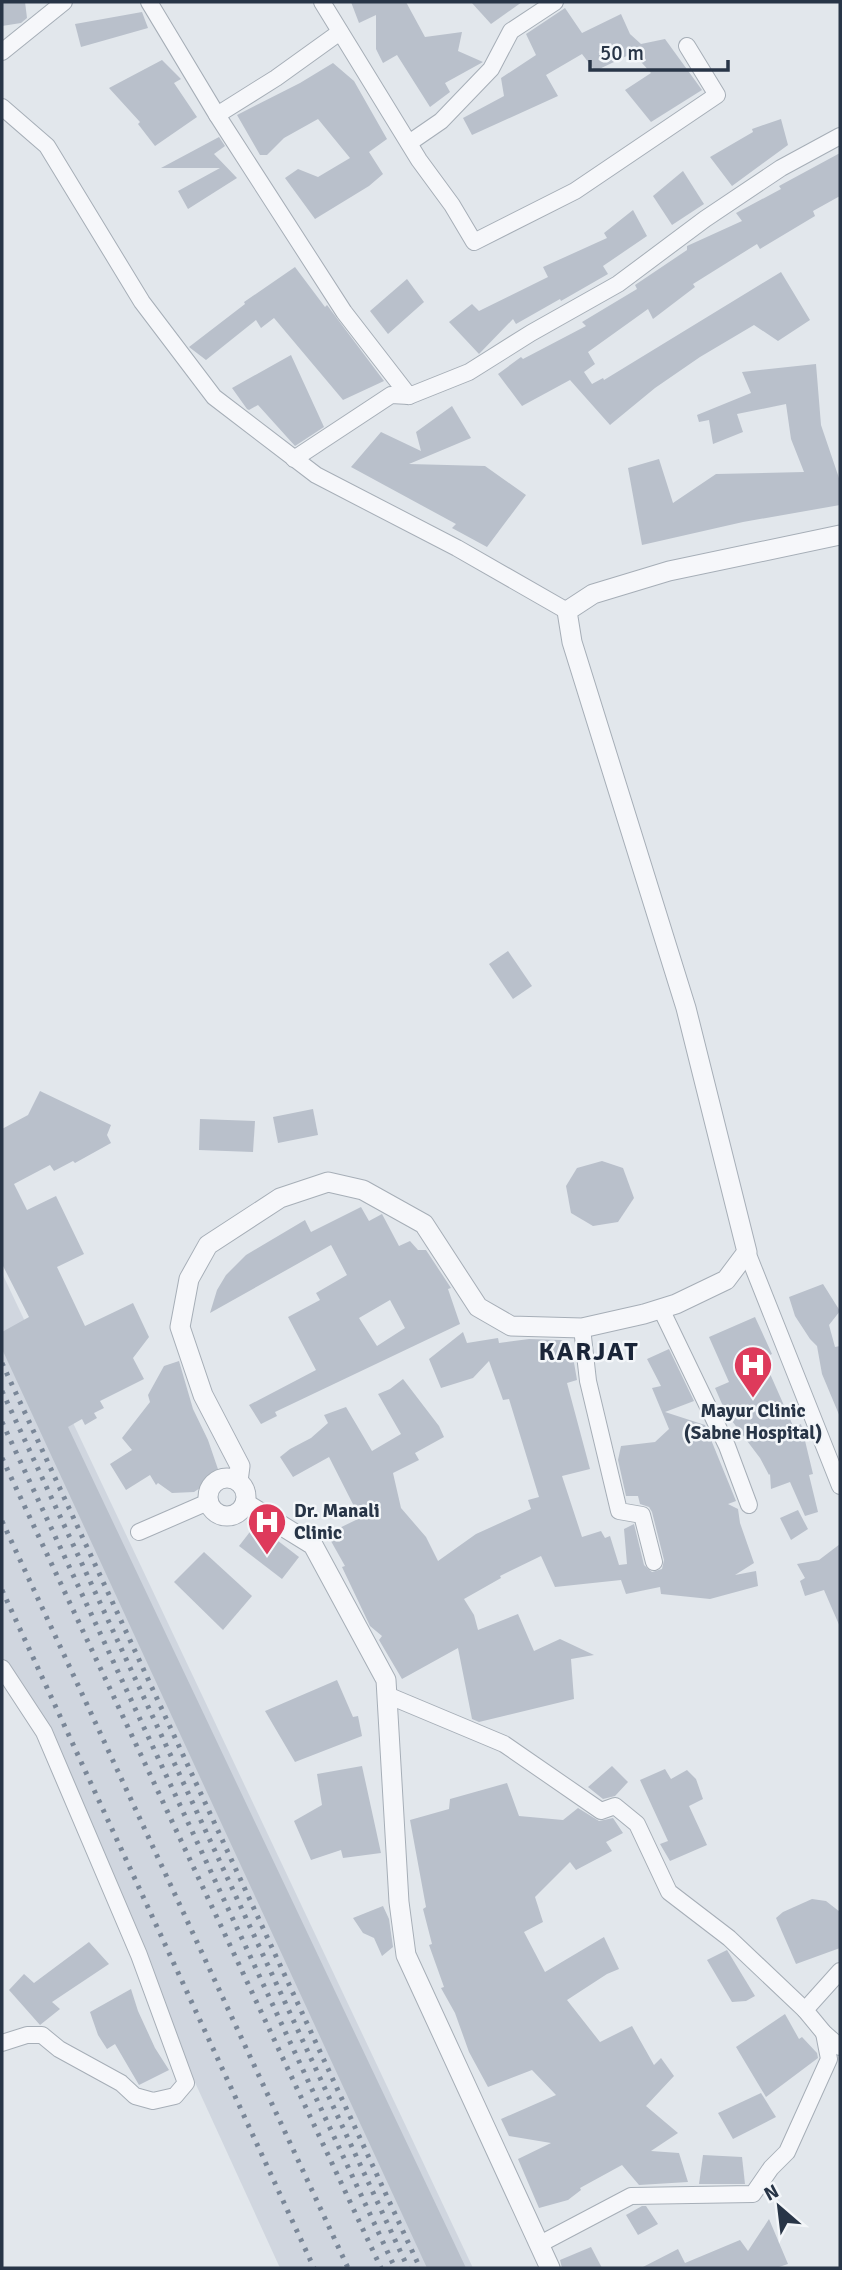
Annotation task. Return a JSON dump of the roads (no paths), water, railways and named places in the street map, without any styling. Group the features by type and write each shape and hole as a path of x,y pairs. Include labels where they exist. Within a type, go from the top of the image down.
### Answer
{"street":[{"path":"2,52 64,2"},
{"path":"149,2 217,115 344,312 409,396"},
{"path":"322,2 409,144 474,242 575,191 718,95 687,46"},
{"path":"409,144 440,121 491,69 511,31 555,2"},
{"path":"217,115 341,32"},
{"path":"2,107 47,146 142,302 214,397 316,475 457,548 567,611"},
{"path":"295,459 391,395 409,396 469,372 618,284 705,219 781,168 840,136"},
{"path":"567,611 593,594 669,571 840,535"},
{"path":"567,611 572,642 686,1008 747,1252 840,1486"},
{"path":"238,1481 240,1466 203,1395 180,1327 189,1279 208,1245 280,1198 328,1182 363,1190 424,1224 478,1307 511,1326 582,1328 661,1309 726,1280 747,1252"},
{"path":"661,1309 727,1446 749,1504"},
{"path":"582,1328 588,1381 619,1511 642,1515 654,1562"},
{"path":"225,1478 238,1481 245,1491 245,1503 238,1513 226,1516 215,1512 208,1502 207,1495 213,1483 225,1478"},
{"path":"139,1532 208,1502"},
{"path":"245,1503 313,1545 386,1680 399,1902 406,1955 550,2268"},
{"path":"2,1668 44,1732 139,1955 186,2083 175,2096 153,2101 135,2096 121,2083 59,2049 42,2035 27,2035 2,2043"},
{"path":"387,1695 504,1744 601,1811 615,1806 637,1824 669,1892 729,1938 806,2010 840,2048"},
{"path":"806,2010 840,1970"},
{"path":"540,2244 631,2196 753,2194 771,2168 787,2152 828,2059 824,2033"}],"railway":[{"path":"2,1363 420,2268"},
{"path":"2,1391 408,2268"},
{"path":"2,1422 395,2268"},
{"path":"2,1458 381,2268"},
{"path":"2,1521 348,2268"},
{"path":"2,1590 314,2268"}],"place":[{"name":"Mayur Clinic (Sabne Hospital)","path":"753,1399"},
{"name":"Dr. Manali Clinic","path":"267,1556"}],"district":[{"name":"KARJAT","path":"589,1352"}]}
